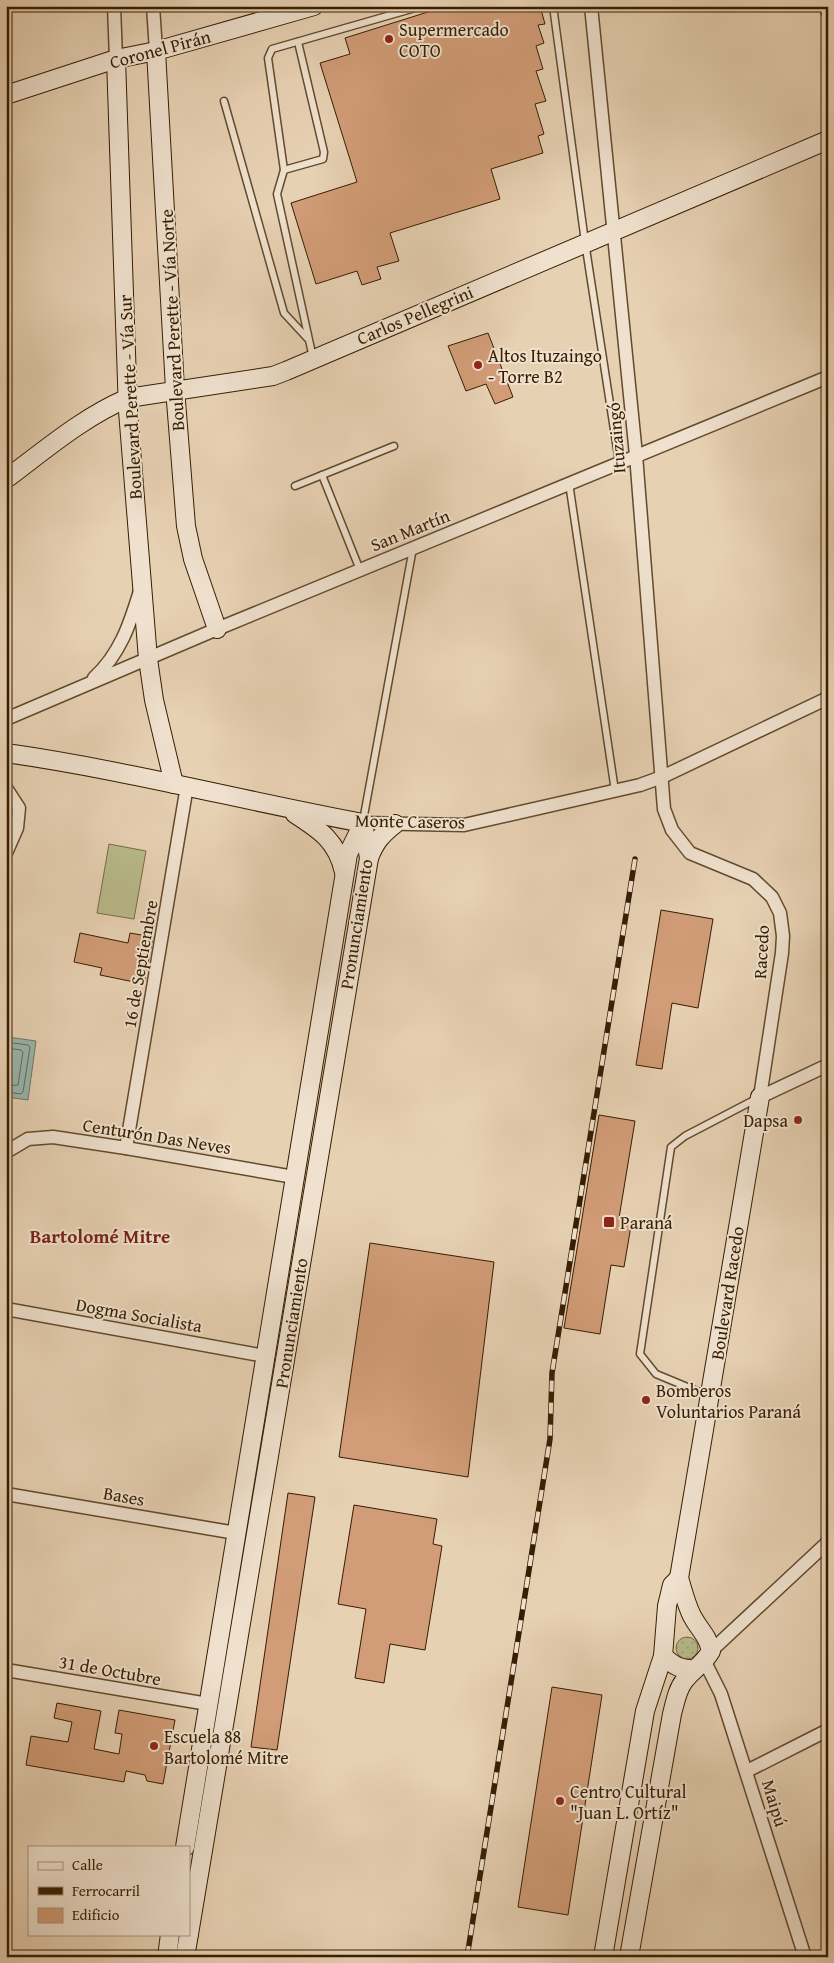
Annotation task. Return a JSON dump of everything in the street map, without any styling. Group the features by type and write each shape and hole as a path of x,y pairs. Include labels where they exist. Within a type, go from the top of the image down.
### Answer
{"street":[{"name":"Boulevard Perette - Vía Sur","path":"114,6 128,398 148,659 154,700 181,785"},
{"name":"Boulevard Perette - Vía Norte","path":"153,6 175,389 186,526 190,545 217,629"},
{"name":"Coronel Pirán","path":"6,95 116,59 156,51 314,6"},
{"name":"Ituzaingó","path":"591,6 615,230 636,455 662,777"},
{"path":"826,6 828,13"},
{"name":"Carlos Pellegrini","path":"6,479 86,421 112,405 128,398 175,389 272,376 828,140"},
{"name":"San Martín","path":"6,719 217,629 828,377"},
{"path":"87,685 108,664 121,644 131,623 142,584"},
{"name":"Monte Caseros","path":"6,753 181,785 363,823 464,824 640,785 662,777 828,698"},
{"name":"Racedo","path":"662,777 664,809 672,830 690,853 753,879 772,896 780,913 783,936 782,953 760,1097"},
{"name":"16 de Septiembre","path":"126,1148 181,785"},
{"path":"6,788 20,808 17,828 6,852"},
{"path":"286,808 315,827 333,844 340,858 344,874"},
{"name":"Pronunciamiento","path":"190,1928 369,858 363,823"},
{"name":"Pronunciamiento","path":"185,1846 344,874 348,854 363,823"},
{"path":"369,858 374,844 383,833 396,824"},
{"path":"760,1097 828,1065"},
{"name":"Boulevard Racedo","path":"703,1661 708,1638 688,1608 679,1578 760,1097"},
{"name":"Centurón Das Neves","path":"10,1149 28,1139 53,1137 294,1177"},
{"name":"Dogma Socialista","path":"6,1309 265,1356"},
{"name":"Bases","path":"6,1494 236,1533"},
{"path":"628,1957 672,1714 678,1691 684,1681 703,1661 828,1542"},
{"name":"Boulevard Racedo","path":"603,1957 645,1711 663,1656 667,1606 672,1585 679,1578"},
{"path":"666,1634 683,1624 691,1624 701,1629"},
{"path":"663,1656 673,1665 683,1670 703,1661"},
{"name":"Maipú","path":"703,1661 721,1694 805,1957"},
{"name":"31 de Octubre","path":"6,1670 208,1704"},
{"path":"746,1771 828,1730"},
{"path":"166,1957 170,1936"},
{"name":"Pronunciamiento","path":"185,1957 189,1936"}],"lane":[{"path":"314,359 277,194 284,170 268,58 272,49 422,6"},
{"path":"553,6 585,242 619,462"},
{"path":"284,170 323,159 324,152 298,42"},
{"path":"224,102 284,313 309,340"},
{"path":"295,486 394,446"},
{"path":"322,475 360,570"},
{"path":"569,483 615,791"},
{"path":"363,823 414,548"},
{"path":"710,1396 656,1374 640,1354 671,1147 685,1136 760,1097"}],"green space":[{"path":"109,844 146,851 134,919 97,913"},
{"path":"687,1637 695,1640 698,1648 695,1656 687,1659 679,1656 676,1648 679,1640"}],"water":[{"path":"8,1037 36,1041 28,1100 6,1097"}],"building":[{"path":"447,6 540,6 545,24 538,25 544,43 536,46 543,69 536,71 546,101 535,104 544,134 538,136 543,153 491,169 500,199 390,233 399,261 377,267 381,279 362,285 357,271 316,284 291,203 357,182 320,63 350,54 345,38"},
{"name":"Altos Ituzaingo - Torre B2","path":"488,333 513,397 495,404 486,384 466,391 448,346"},
{"path":"661,910 713,919 698,1008 672,1003 662,1069 636,1065"},
{"path":"80,933 128,943 130,933 153,937 144,984 100,975 102,968 74,962"},
{"path":"599,1115 635,1121 619,1218 632,1220 624,1267 611,1265 600,1334 564,1328"},
{"path":"370,1243 494,1262 468,1477 339,1457"},
{"path":"288,1493 315,1497 277,1750 251,1747"},
{"path":"354,1505 437,1519 433,1544 442,1546 425,1650 390,1644 384,1683 355,1678 366,1609 338,1604"},
{"name":"Centro Cultural \"Juan L. Ortíz\"","path":"552,1687 602,1695 568,1915 518,1907"},
{"path":"57,1703 101,1711 94,1749 119,1754 122,1734 115,1733 119,1710 175,1720 163,1784 147,1781 145,1775 126,1771 124,1782 26,1765 31,1736 68,1742 72,1722 54,1718"}],"railway":[{"path":"467,1957 550,1439 552,1373 635,859"}],"place":[{"name":"Supermercado COTO","path":"389,39"},
{"name":"Altos Ituzaingo - Torre B2","path":"478,365"},
{"name":"Dapsa","path":"798,1120"},
{"name":"Paraná","path":"609,1222"},
{"name":"Bomberos Voluntarios Paraná","path":"646,1400"},
{"name":"Escuela 88 Bartolomé Mitre","path":"154,1746"},
{"name":"Centro Cultural \"Juan L. Ortíz\"","path":"560,1801"}],"district":[{"name":"Bartolomé Mitre","path":"100,1236"}]}
